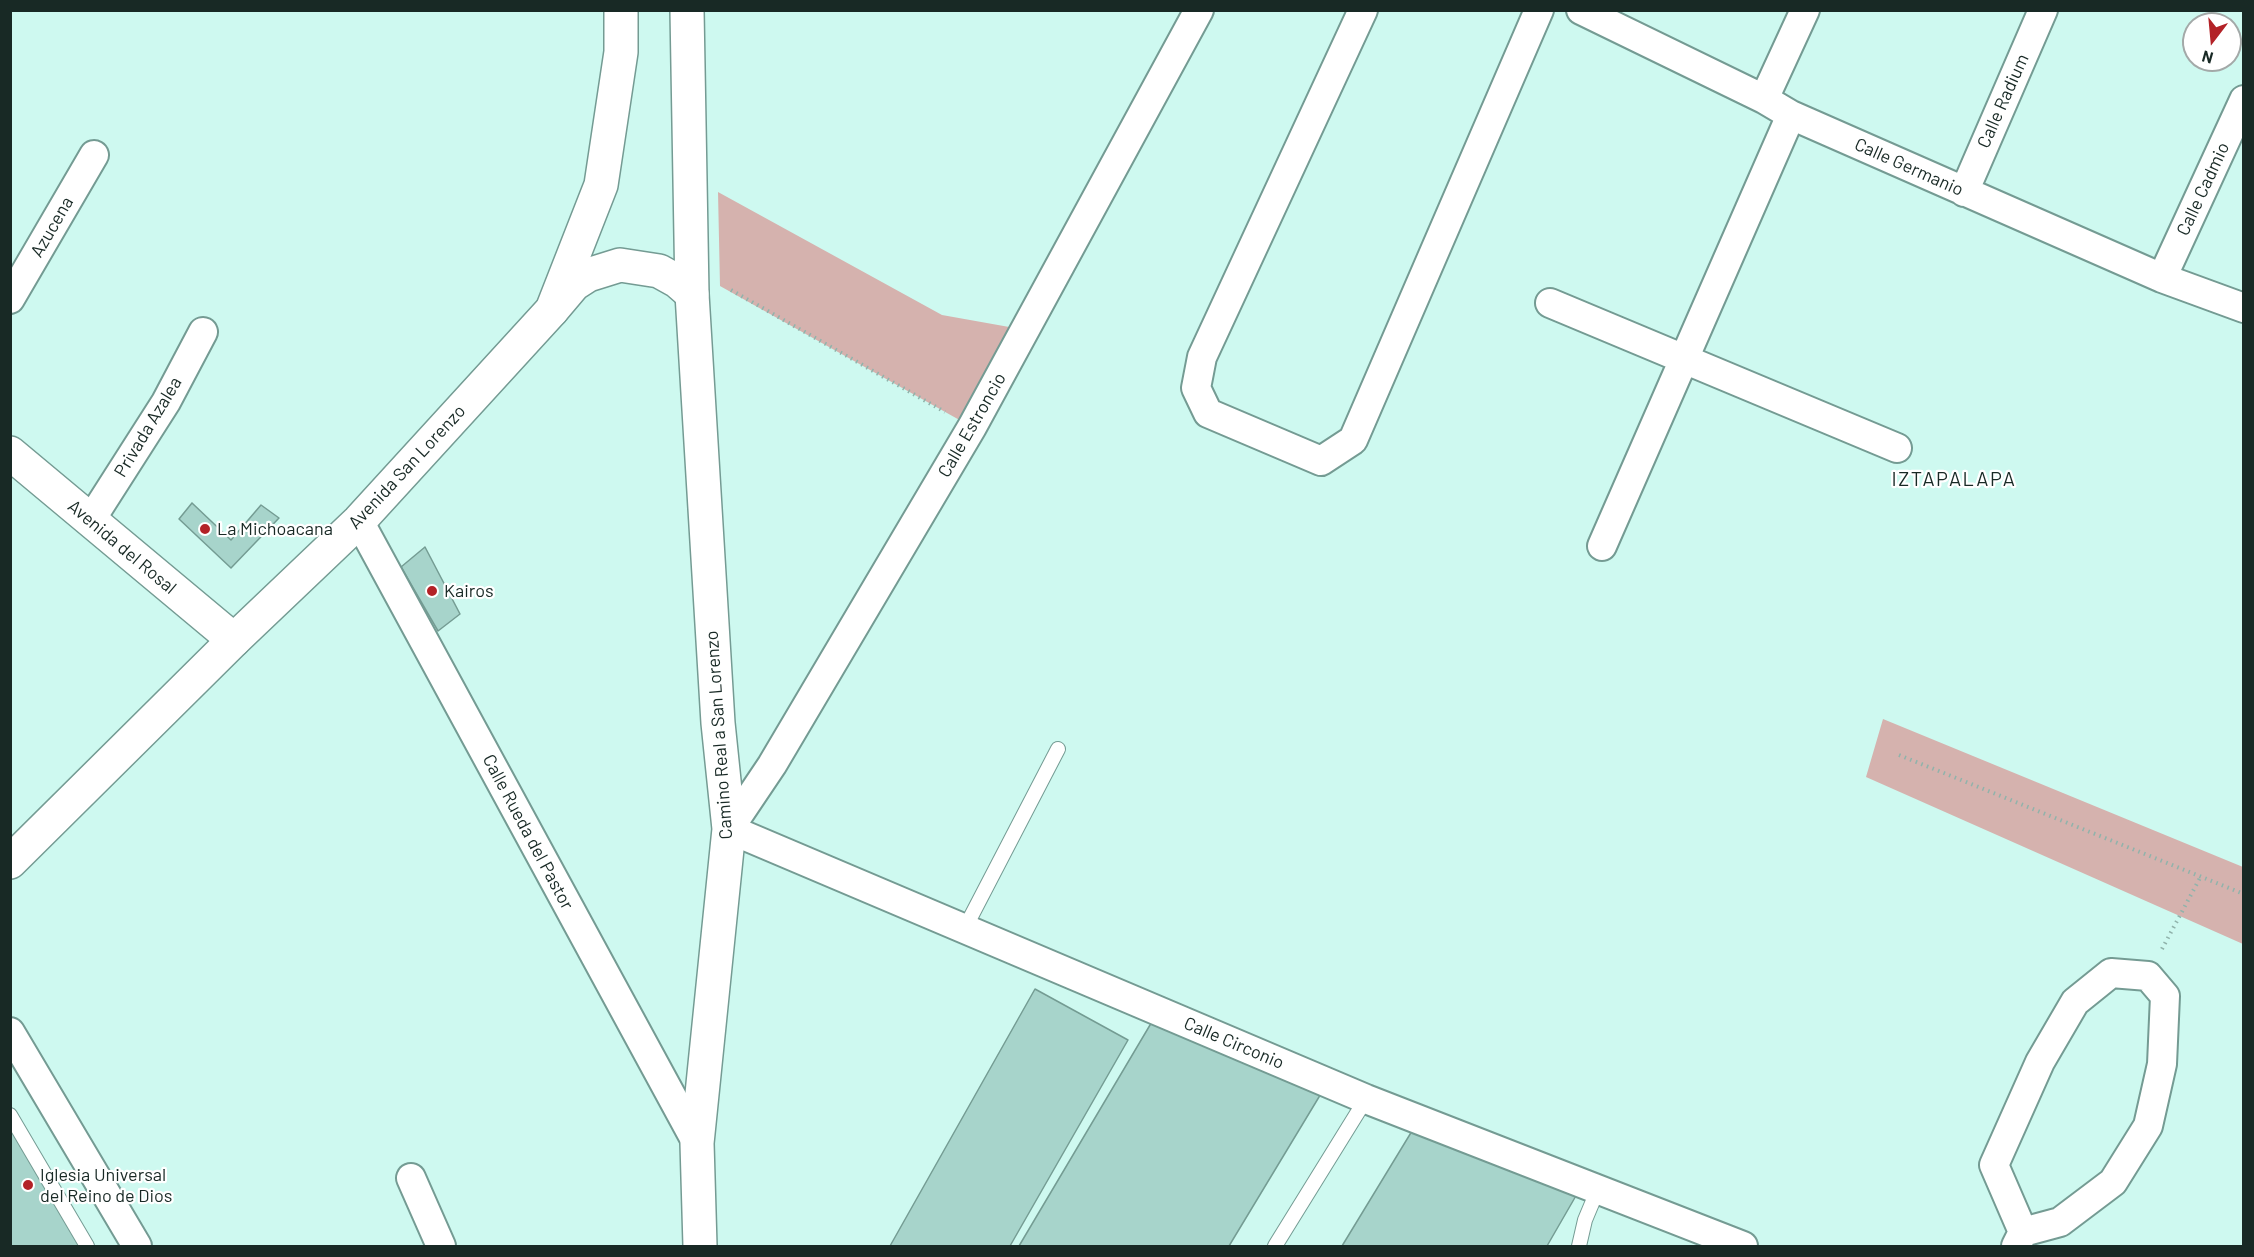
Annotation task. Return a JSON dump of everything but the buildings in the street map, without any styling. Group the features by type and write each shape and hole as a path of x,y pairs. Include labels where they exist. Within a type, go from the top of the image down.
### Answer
{"main road":[{"name":"Avenida San Lorenzo","path":"10,862 234,640 359,521 552,310 601,185 621,52 621,10"},
{"path":"687,10 692,294"},
{"path":"552,310 574,284 596,272 620,266 660,271 677,280 692,294"},
{"name":"Camino Real a San Lorenzo","path":"692,294 717,723 729,829 697,1143 700,1246"},
{"name":"Avenida del Rosal","path":"10,453 234,640"}],"street":[{"name":"Calle Estroncio","path":"729,829 772,765 972,427 1199,10"},
{"path":"1363,10 1203,357 1196,388 1208,413 1321,461 1353,440 1539,10"},
{"name":"Calle Germanio","path":"1581,10 1764,99 1791,115 2162,278 2244,308"},
{"path":"1764,99 1805,10"},
{"name":"Calle Radium","path":"1964,192 2043,10"},
{"name":"Calle Cadmio","path":"2162,278 2244,100"},
{"path":"1602,546 1791,115"},
{"name":"Azucena","path":"10,299 94,154"},
{"path":"1550,303 1897,448"},
{"name":"Privada Azalea","path":"90,521 166,402 203,332"},
{"name":"Calle Rueda del Pastor","path":"359,521 697,1143"},
{"name":"Calle Circonio","path":"729,829 1366,1099 1743,1246"},
{"path":"2111,973 2148,976 2165,996 2162,1064 2148,1126 2113,1182 2060,1222 2019,1239 1994,1165 2040,1062 2075,1002 2111,973"},
{"path":"10,1032 138,1246"},
{"path":"411,1178 441,1246"}],"lane":[{"path":"965,928 1058,749"},
{"path":"1275,1246 1366,1099"},
{"path":"10,1115 87,1246"},
{"path":"1579,1246 1585,1220 1598,1190"}],"path":[{"path":"731,290 972,427"},
{"path":"1899,755 2244,894"},
{"path":"2148,976 2201,876"}],"shaded area":[{"path":"718,192 942,315 1026,330 972,427 720,286"},
{"path":"1883,719 2243,867 2243,944 1866,777"}],"place":[{"name":"La Michoacana","path":"205,529"},
{"name":"Kairos","path":"432,591"},
{"name":"Iglesia Universal del Reino de Dios","path":"28,1185"}],"district":[{"name":"IZTAPALAPA","path":"1954,479"}]}
